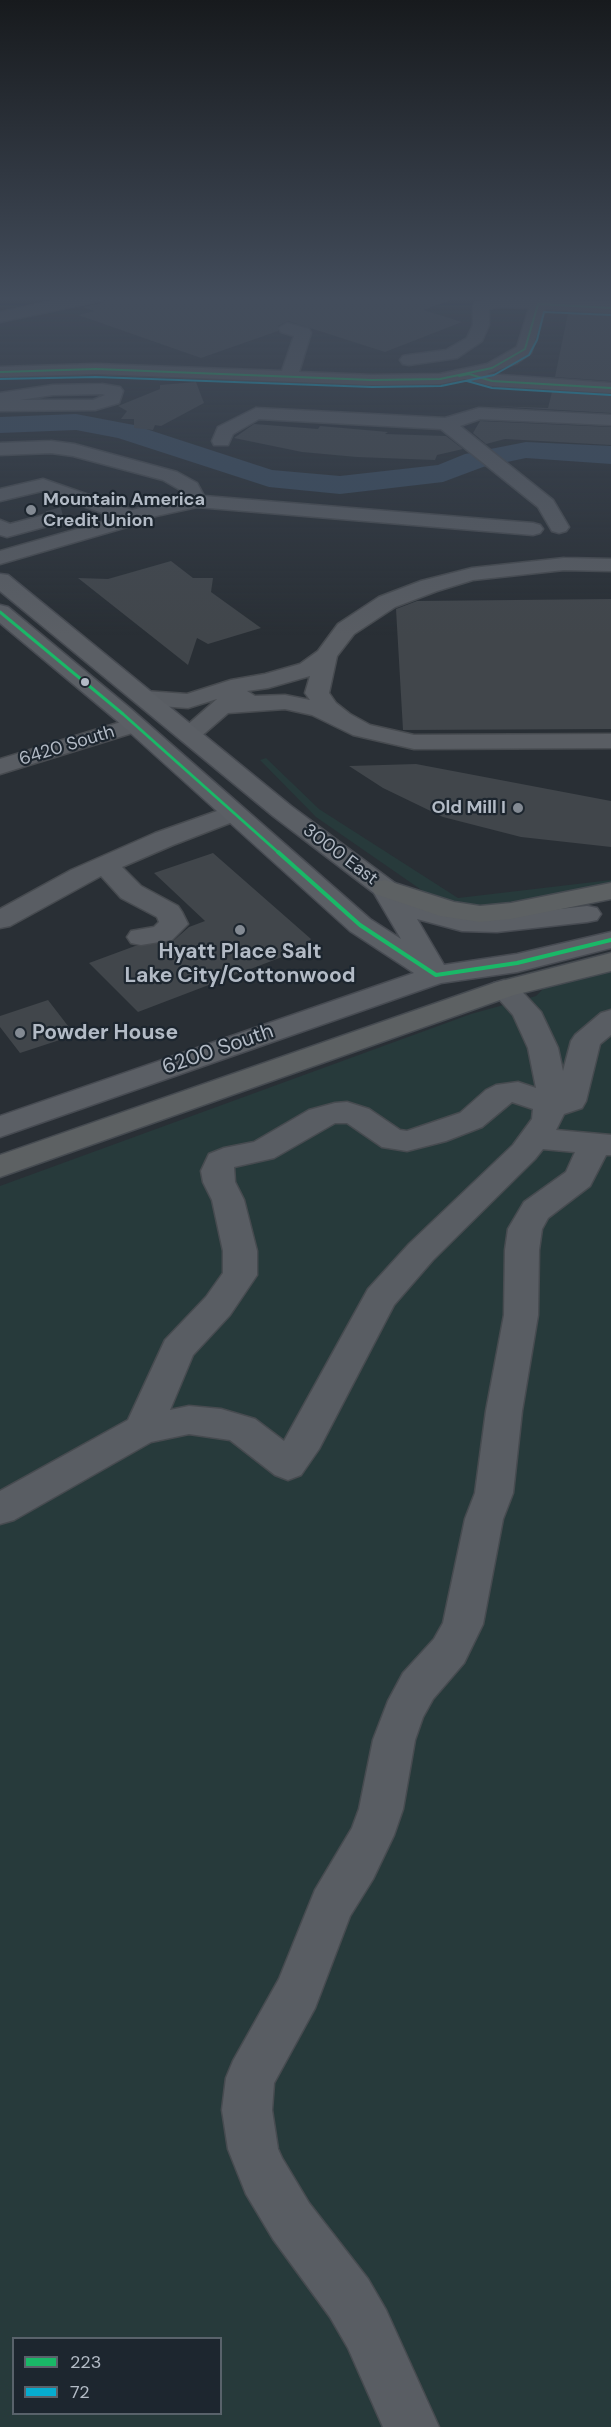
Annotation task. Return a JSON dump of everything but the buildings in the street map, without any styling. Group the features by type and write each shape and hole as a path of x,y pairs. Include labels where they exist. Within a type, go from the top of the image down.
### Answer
{"highway":[{"path":"385,888 450,910 480,914 511,911 611,891"},
{"path":"0,1167 504,989 611,962"}],"main road":[{"name":"3000 East","path":"0,580 282,810 385,888 436,975"},
{"name":"3000 East","path":"0,612 134,725 360,925 436,975"},
{"path":"385,888 428,914 462,923 515,923 599,912"},
{"name":"6200 South","path":"436,975 491,941 599,912"},
{"name":"6200 South","path":"0,1127 436,975 518,963 611,940"}],"street":[{"path":"220,441 225,431 256,413 446,424 479,413 611,420"},
{"path":"446,424 505,469 534,496 540,510 544,531 558,554 552,561 531,568"},
{"path":"0,450 51,447 74,450 170,476 193,494"},
{"path":"27,467 37,465 64,473"},
{"path":"0,495 43,484 137,518 200,507 544,531"},
{"path":"138,492 148,495 193,494 544,531 567,554 585,565"},
{"path":"0,558 137,518 175,504 193,494"},
{"path":"74,513 104,505"},
{"path":"0,526 7,531 48,520"},
{"path":"145,698 188,700 308,669 326,656 346,628 387,602 429,586 472,574 531,568 611,565"},
{"path":"326,656 317,688 328,708 342,719"},
{"path":"239,685 317,688"},
{"path":"189,734 232,700 254,695 317,688"},
{"path":"216,711 250,703 285,702 319,709 362,730 414,742 446,736 611,741"},
{"name":"6420 South","path":"0,767 134,725"},
{"path":"0,920 80,876 164,839 234,813"},
{"path":"105,865 131,892 168,912 174,924 162,934 141,937"},
{"path":"0,1509 141,1430 189,1420 221,1424 242,1430 288,1465 306,1439 380,1298 421,1252 524,1152 547,1120 552,1089 543,1048 525,1012 504,989"},
{"path":"141,1430 178,1349 218,1306 240,1275 240,1251 228,1200 219,1182 217,1171 220,1162 224,1159 263,1151 320,1117 334,1113 347,1112 358,1116 393,1140 407,1141 463,1124 471,1120 497,1097 507,1092 524,1094 550,1104 561,1105 571,1101 586,1041 611,1019"},
{"path":"534,1138 603,1145"},
{"path":"411,2427 376,2349 349,2298 291,2221 264,2176 253,2149 247,2110 250,2078 298,1992 331,1905 372,1835 381,1809 394,1740 403,1714 418,1686 449,1651 463,1624 484,1519 494,1493 504,1411 518,1343 525,1229 536,1210 579,1178 603,1145"}],"shaded area":[{"path":"266,758 319,809 458,898 611,880 611,890 483,907 433,898 316,817 260,760"},
{"path":"611,970 611,2427 0,2427 0,1186 471,1014 536,996 546,986"}],"waterway":[{"path":"0,425 76,422 124,431 269,478 340,485 443,473 475,460 526,450 611,455"}],"tunnel":[{"path":"48,520 63,516"}],"transit line":[{"name":"223","path":"0,612 123,714 360,925 436,975 517,963 611,940"}],"place":[{"name":"Mountain America Credit Union","path":"31,510"},
{"name":"Old Mill I","path":"518,808"},
{"name":"Hyatt Place Salt Lake City/Cottonwood","path":"240,930"},
{"name":"Powder House","path":"20,1033"}]}
